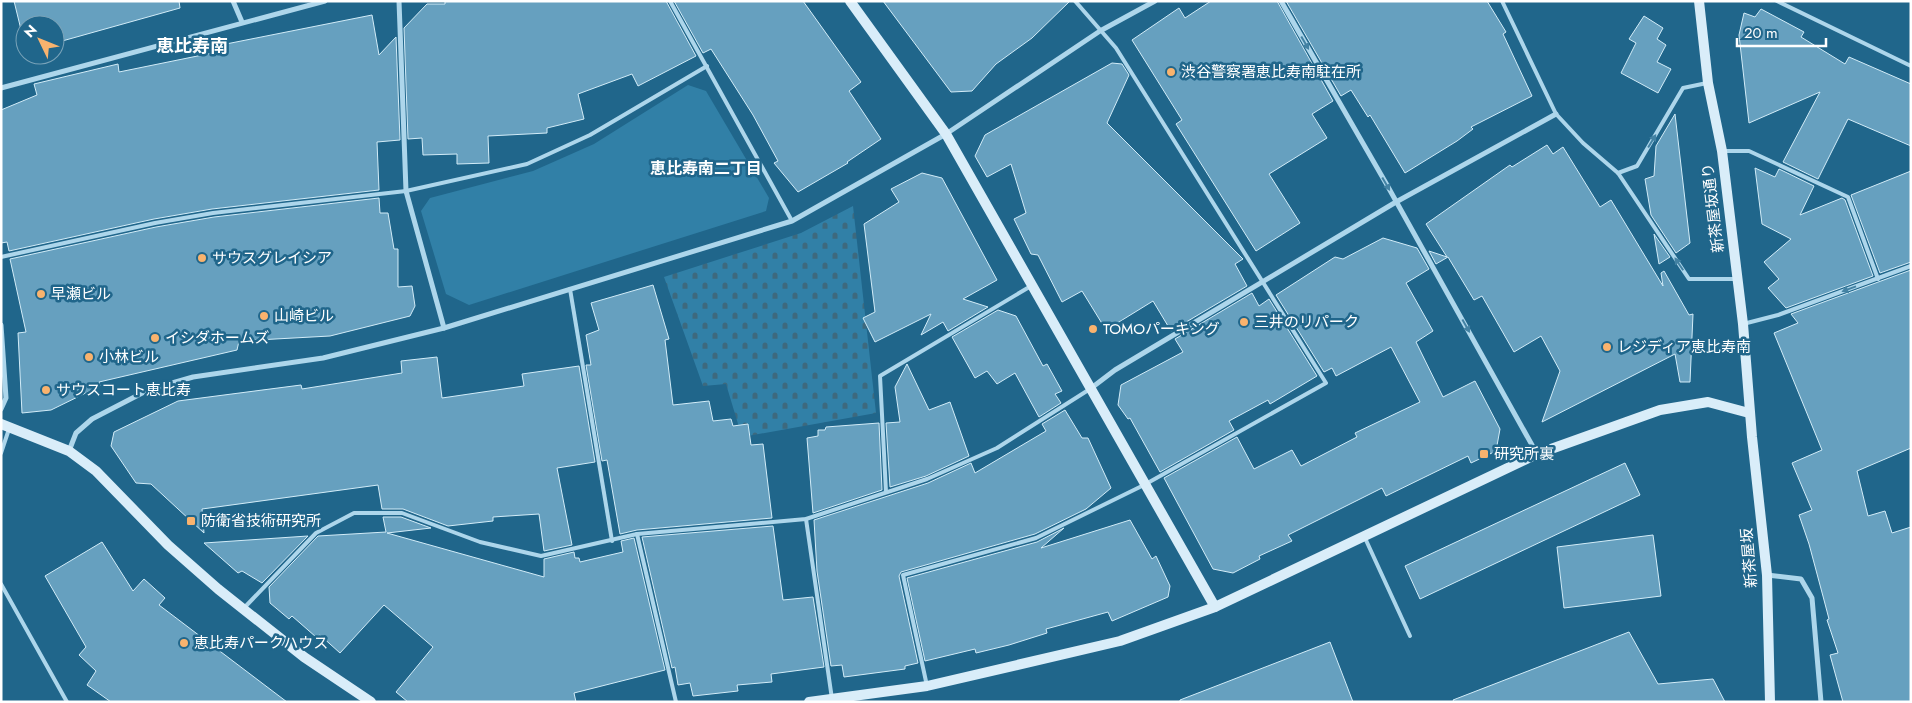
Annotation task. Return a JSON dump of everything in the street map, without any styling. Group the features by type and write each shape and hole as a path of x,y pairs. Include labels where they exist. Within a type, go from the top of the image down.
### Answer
{"street":[{"path":"233,1 242,22"},
{"path":"1,88 325,1"},
{"path":"399,1 406,191 444,328"},
{"path":"850,1 946,134 1215,607"},
{"path":"69,451 76,433 92,419 148,390 193,377 323,358 444,328 792,221 946,134 1100,31 1155,1"},
{"path":"1281,1 1537,454"},
{"name":"新茶屋坂通り","path":"1700,1 1708,83 1722,151 1742,324 1749,412"},
{"path":"1090,389 1115,370 1396,202 1556,114"},
{"path":"1,325 6,398 1,409"},
{"path":"809,702 927,686 1120,641 1215,607 1537,454 1660,410 1708,402 1749,412"},
{"name":"新茶屋坂","path":"1749,412 1767,575 1770,702"},
{"path":"6,425 69,451 96,471 168,545 243,609 304,657 370,702"},
{"path":"1767,575 1801,579 1812,598 1822,702"}],"lane":[{"path":"670,1 792,221"},
{"path":"927,686 902,575 1036,538 1144,485 1326,383 1116,48 1075,1"},
{"path":"1502,1 1556,114 1583,143 1618,173 1688,278 1737,279"},
{"path":"1777,1 1911,66"},
{"path":"1,257 155,222 406,191 527,164 590,135 706,66"},
{"path":"1618,173 1637,166 1683,88 1708,83"},
{"path":"1722,151 1749,151 1848,197 1878,279"},
{"path":"1742,324 1778,315 1911,266"},
{"path":"886,492 880,376 1032,286"},
{"path":"570,289 612,541"},
{"path":"243,609 316,533 354,513 402,513 480,542 541,556 637,534 806,519 927,479 997,448 1090,389"},
{"path":"1,453 6,425"},
{"path":"806,519 832,699"},
{"path":"637,534 676,702"},
{"path":"1364,536 1410,636"},
{"path":"1,584 67,702"}],"green space":[{"path":"688,85 706,91 769,198 766,211 469,305 446,294 421,211 430,198 533,171 594,144"},
{"path":"853,206 876,413 742,437 726,384 703,386 664,277 801,233"}],"building":[{"path":"14,1 179,1 180,8 65,40 65,15 17,15"},
{"path":"445,1 666,1 696,56 638,86 632,74 578,94 584,119 547,128 547,133 488,136 489,163 457,164 457,154 423,155 422,138 408,139 404,28 427,4 445,4"},
{"path":"674,1 803,1 861,82 849,91 881,139 848,163 798,192 774,163 778,161 753,115 711,49 703,53"},
{"path":"883,1 1070,1 1032,38 996,64 972,91 951,92"},
{"path":"1211,1 1277,1 1333,101 1312,114 1327,138 1269,174 1300,223 1256,251 1176,124 1182,120 1132,40 1179,8 1185,18"},
{"path":"1286,1 1487,1 1506,32 1503,34 1532,96 1471,127 1473,129 1457,141 1405,173 1370,115 1368,117 1351,90 1341,96"},
{"path":"1761,9 1804,32 1801,37 1845,64 1849,57 1911,84 1911,146 1848,119 1818,179 1783,162 1820,92 1749,123 1739,35 1744,13 1755,17"},
{"path":"372,15 379,55 396,37 400,140 377,142 379,190 212,209 154,219 9,251 7,242 1,243 1,110 37,95 34,84 118,64 119,72 222,51 221,45"},
{"path":"1644,16 1663,28 1657,39 1666,45 1657,62 1671,69 1658,93 1621,73 1636,43 1629,39"},
{"path":"1112,63 1122,64 1129,75 1107,123 1243,259 1235,264 1247,286 1171,331 1153,301 1106,330 1082,291 1062,302 1038,255 1031,254 1014,219 1026,213 1011,164 987,177 975,156 985,135"},
{"path":"1675,114 1690,243 1676,253 1651,215 1645,179 1654,176 1656,146"},
{"path":"1547,145 1553,154 1563,147 1600,207 1611,200 1663,286 1661,273 1664,271 1689,315 1693,314 1690,382 1680,382 1675,354 1542,422 1560,371 1541,336 1514,352 1482,296 1474,300 1448,257 1436,264 1429,251 1447,257 1426,224 1510,165 1512,167"},
{"path":"1755,168 1775,177 1779,169 1814,186 1800,215 1842,198 1845,200 1873,276 1786,308 1768,288 1779,279 1764,262 1791,239 1762,224"},
{"path":"1911,171 1911,262 1880,273 1851,195"},
{"path":"922,173 942,178 997,280 963,299 988,307 948,331 943,322 921,335 931,314 875,342 863,318 875,312 864,224 899,202 891,189"},
{"path":"379,198 380,213 388,213 394,249 398,249 398,287 412,286 415,306 410,316 330,336 239,341 237,350 99,382 100,386 51,410 22,413 18,333 26,332 10,259 156,227 214,217"},
{"path":"1654,234 1670,257 1659,264"},
{"path":"1383,238 1417,248 1429,269 1406,283 1433,331 1416,342 1443,397 1475,381 1500,429 1496,451 1471,463 1468,456 1386,496 1382,488 1288,535 1292,541 1259,556 1260,559 1233,573 1213,569 1164,478 1237,437 1254,469 1292,450 1301,466 1357,437 1355,433 1420,402 1391,347 1336,376 1332,368 1324,372 1276,295 1335,257 1343,259"},
{"path":"1911,270 1911,448 1857,471 1868,516 1885,511 1892,533 1911,527 1911,702 1843,702 1830,655 1838,653 1827,620 1829,619 1809,544 1799,515 1812,510 1792,463 1822,450 1774,333 1798,323 1791,314"},
{"path":"653,285 669,339 665,340 673,405 709,401 713,421 731,419 733,426 748,424 751,445 763,444 772,518 637,530 620,534 607,460 602,461 586,365 591,365 586,335 599,330 591,303"},
{"path":"1252,293 1259,306 1269,299 1317,376 1270,404 1268,400 1229,421 1234,430 1160,472 1130,418 1128,419 1118,405 1121,385 1183,352 1175,339"},
{"path":"998,310 1016,316 1043,366 1047,364 1062,391 1055,394 1061,403 1039,417 1015,373 997,384 987,371 975,378 952,337"},
{"path":"437,357 442,398 524,386 522,374 579,366 595,462 557,468 572,545 544,551 539,514 493,517 493,521 448,526 403,509 382,509 378,485 202,509 204,533 151,484 136,483 111,446 114,432 178,401 301,385 302,389 402,373 401,361"},
{"path":"907,364 929,410 950,402 969,456 926,476 890,487 886,423 900,422 895,387"},
{"path":"1065,410 1082,438 1088,438 1111,488 1086,509 1035,534 901,572 899,576 918,663 905,666 905,669 844,677 842,665 831,666 817,571 814,520 928,483 971,463 975,473 1046,431 1042,424"},
{"path":"879,423 882,490 813,513 807,438 818,436 818,430 825,430 826,427"},
{"path":"1625,463 1640,495 1420,599 1405,566"},
{"path":"383,517 401,517 431,528 387,533 544,577 544,559 574,552 575,558 579,558 580,562 623,552 621,541 634,538 665,670 574,693 576,702 408,702 396,692 433,647 384,605 340,653 320,635 316,637 292,616 289,619 270,603 269,587 318,536 386,532"},
{"path":"1130,520 1152,559 1156,556 1170,586 1168,597 1112,621 1108,612 1046,629 1047,633 1009,645 976,653 975,649 925,661 907,578 1037,542 1064,528 1041,548"},
{"path":"773,526 783,600 813,597 824,667 771,674 772,682 737,685 738,691 693,696 690,683 678,685 675,667 672,668 642,537"},
{"path":"1653,535 1661,596 1564,608 1557,547"},
{"path":"308,536 262,583 242,571 238,573 204,543"},
{"path":"102,542 133,591 144,579 165,598 159,605 287,702 111,702 87,685 96,671 79,655 86,647 45,576"},
{"path":"1629,632 1658,684 1713,679 1725,702 1454,702 1453,700"},
{"path":"1330,642 1353,702 1180,702 1180,700"}],"place":[{"name":"渋谷警察署恵比寿南駐在所","path":"1171,72"},
{"name":"サウスグレイシア","path":"202,258"},
{"name":"早瀬ビル","path":"41,294"},
{"name":"山崎ビル","path":"264,316"},
{"name":"三井のリパーク","path":"1244,322"},
{"name":"TOMOパーキング","path":"1093,329"},
{"name":"イシダホームズ","path":"155,338"},
{"name":"レジディア恵比寿南","path":"1607,347"},
{"name":"小林ビル","path":"89,357"},
{"name":"サウスコート恵比寿","path":"46,390"},
{"name":"研究所裏","path":"1484,454"},
{"name":"防衛省技術研究所","path":"191,521"},
{"name":"恵比寿パークハウス","path":"184,643"}],"district":[{"name":"恵比寿南","path":"192,46"},
{"name":"恵比寿南二丁目","path":"706,168"}]}
